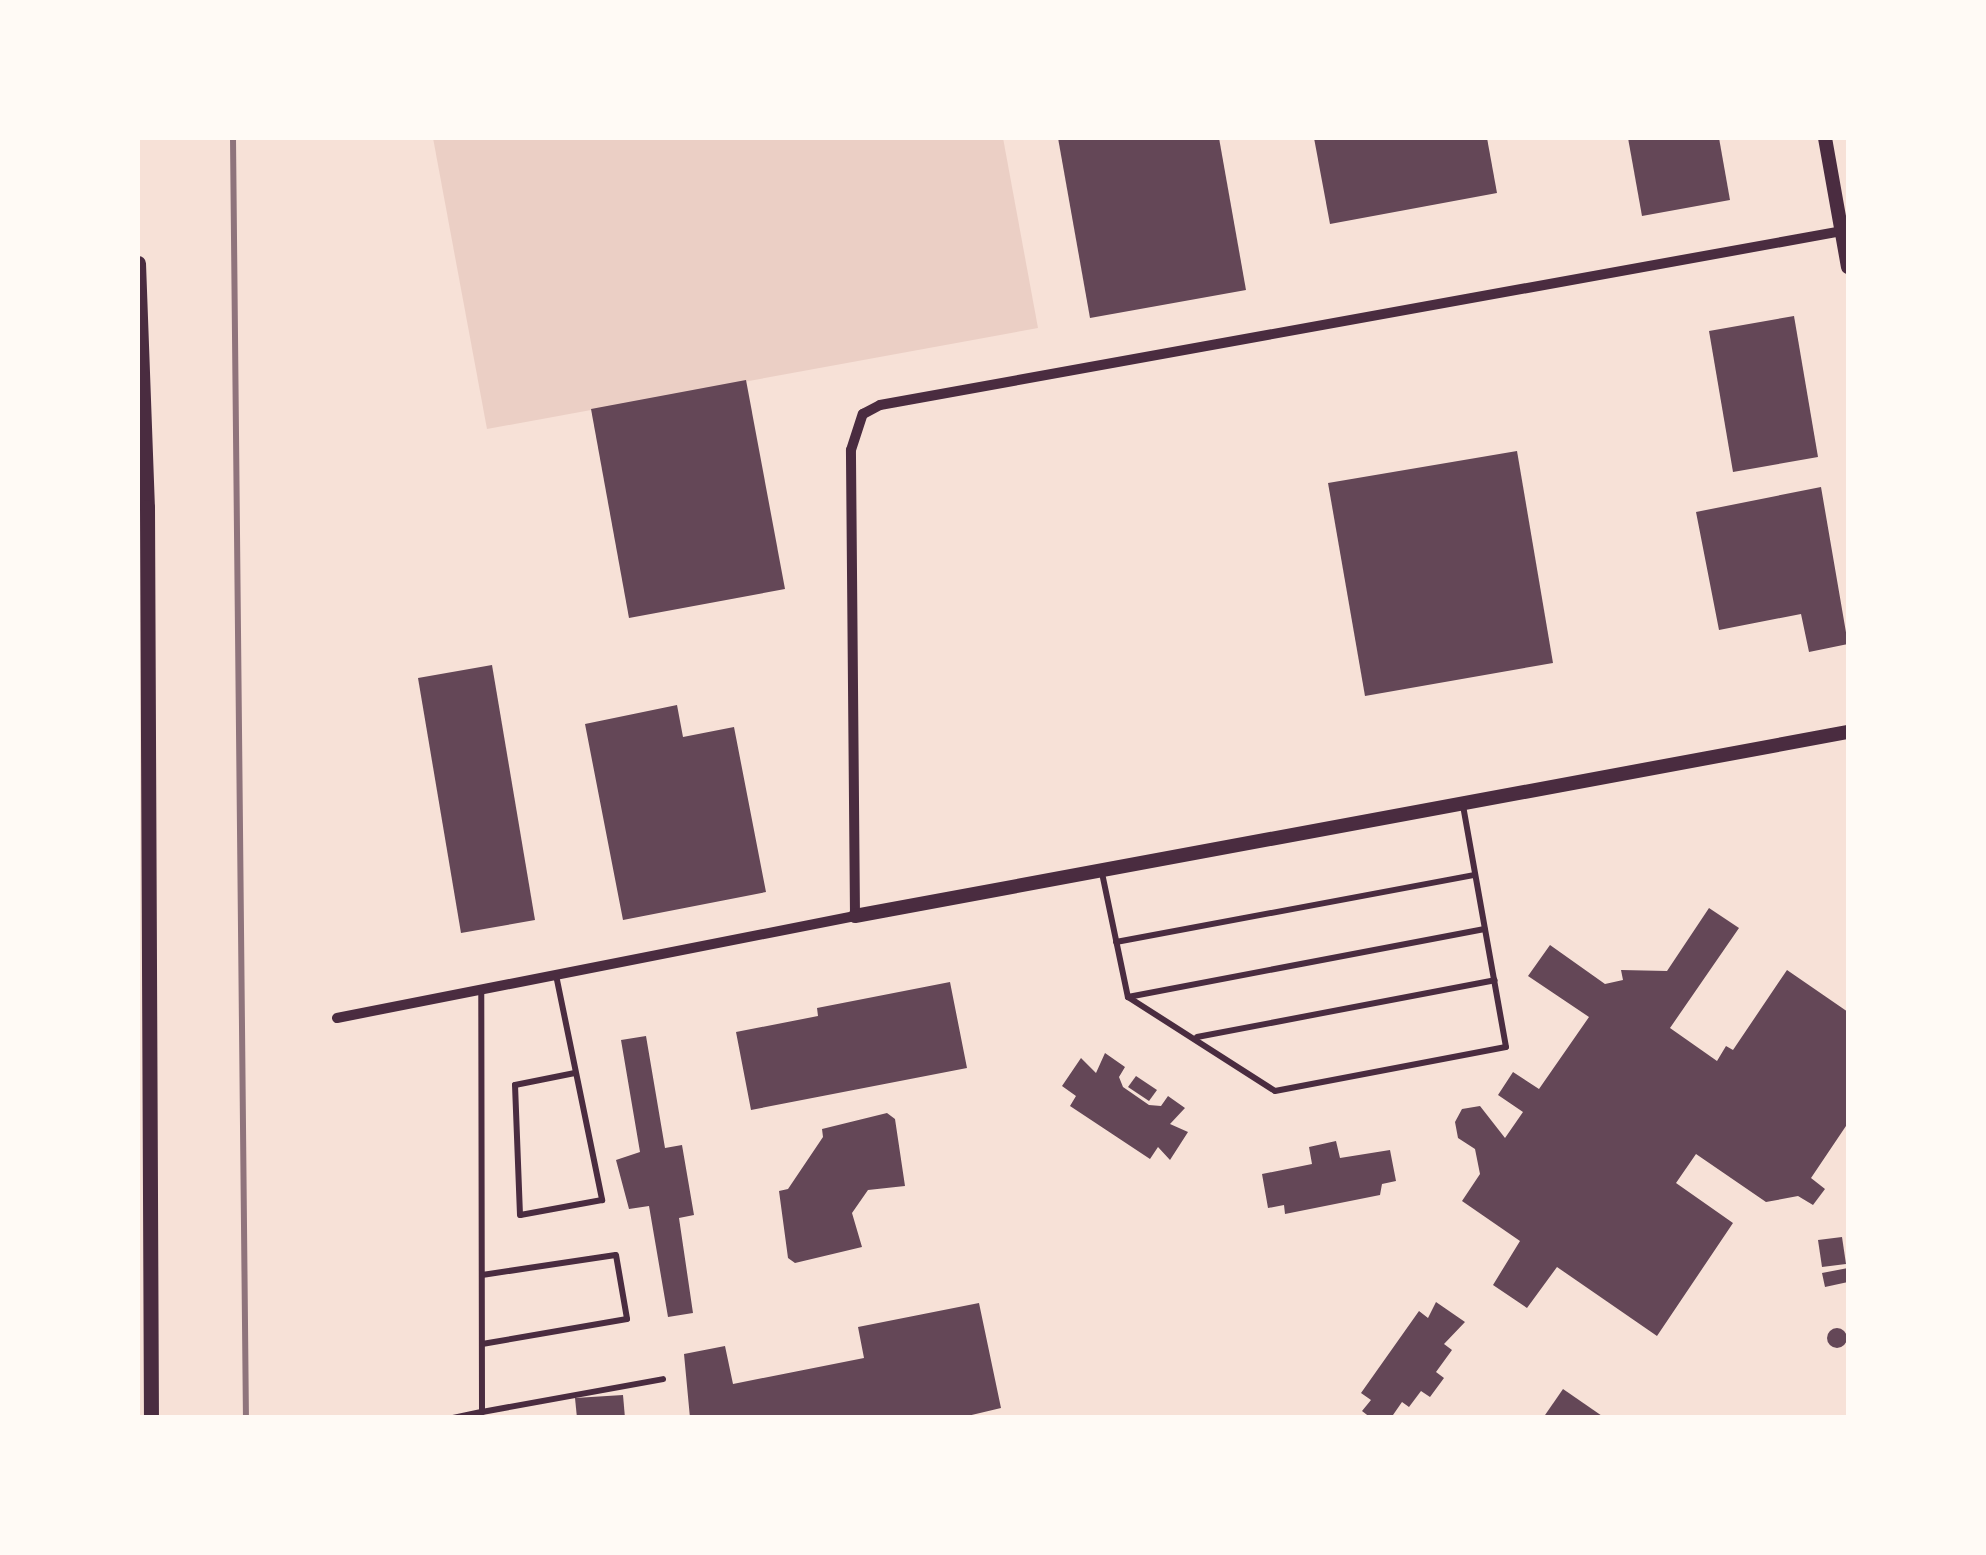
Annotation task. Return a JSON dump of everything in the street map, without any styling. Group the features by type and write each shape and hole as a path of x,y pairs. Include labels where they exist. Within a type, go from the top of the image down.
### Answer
{"main road":[{"path":"138,263 151,1418"}],"street":[{"path":"1825,138 1845,231 1848,267"},
{"path":"855,916 850,450 864,414 900,398 1845,231"},
{"path":"337,1018 855,916 1848,732"}],"lane":[{"path":"1102,870 1128,997 1274,1091 1506,1048 1463,804"},
{"path":"1116,942 1476,875"},
{"path":"1128,997 1485,928"},
{"path":"556,974 602,1200 520,1215 515,1085 575,1073"},
{"path":"1197,1038 1495,980"},
{"path":"481,990 482,1412"},
{"path":"482,1275 616,1256 626,1319 482,1344"},
{"path":"453,1418 663,1379"}],"shaded area":[{"path":"433,138 1003,138 1038,328 487,429"}],"building":[{"path":"1058,138 1219,138 1246,290 1090,318"},
{"path":"1314,138 1487,138 1497,193 1330,224"},
{"path":"1628,138 1719,138 1730,200 1642,216"},
{"path":"1794,316 1818,457 1733,472 1709,331"},
{"path":"746,380 785,589 629,618 591,409"},
{"path":"1517,451 1553,663 1365,696 1328,483"},
{"path":"1821,487 1848,644 1809,652 1801,614 1719,630 1696,512"},
{"path":"492,665 535,920 461,933 418,678"},
{"path":"677,705 683,737 734,727 766,892 623,920 585,724"},
{"path":"1709,908 1739,928 1670,1028 1717,1061 1726,1046 1733,1050 1787,970 1848,1012 1848,1123 1811,1178 1825,1189 1813,1205 1798,1196 1766,1202 1696,1154 1676,1183 1733,1223 1657,1336 1557,1267 1527,1308 1493,1285 1520,1241 1462,1201 1480,1174 1475,1149 1458,1138 1455,1122 1462,1109 1480,1106 1505,1138 1523,1112 1498,1095 1513,1072 1539,1089 1589,1017 1528,976 1550,945 1605,984 1623,980 1621,970 1667,971"},
{"path":"950,982 967,1068 751,1110 736,1032 818,1016 817,1008"},
{"path":"646,1036 665,1148 682,1145 694,1215 679,1218 693,1313 668,1317 649,1206 629,1209 616,1160 640,1152 621,1040"},
{"path":"1105,1053 1125,1067 1119,1077 1123,1087 1149,1105 1161,1106 1168,1096 1185,1108 1170,1124 1188,1132 1170,1160 1158,1147 1150,1159 1070,1106 1076,1096 1062,1086 1081,1058 1096,1073"},
{"path":"1136,1076 1157,1090 1149,1101 1128,1087"},
{"path":"887,1113 895,1119 905,1186 868,1190 852,1213 862,1247 795,1263 788,1258 779,1191 788,1189 823,1137 822,1129"},
{"path":"1336,1141 1340,1158 1390,1150 1396,1181 1382,1184 1380,1195 1285,1214 1284,1205 1268,1208 1262,1174 1312,1164 1309,1147"},
{"path":"1842,1237 1846,1264 1822,1267 1818,1240"},
{"path":"1848,1268 1848,1282 1825,1287 1822,1273"},
{"path":"1436,1302 1465,1322 1444,1344 1452,1350 1436,1372 1444,1378 1430,1397 1421,1391 1409,1407 1402,1402 1393,1415 1398,1418 1371,1418 1362,1411 1371,1400 1361,1393 1419,1311 1428,1318"},
{"path":"979,1303 1001,1408 959,1418 690,1418 684,1354 725,1346 733,1384 864,1358 858,1327"},
{"path":"1837,1328 1847,1338 1837,1348 1827,1338"},
{"path":"1563,1389 1605,1418 1543,1418"},
{"path":"623,1395 625,1418 577,1418 575,1398"}],"railway":[{"path":"233,138 246,1418"}]}
